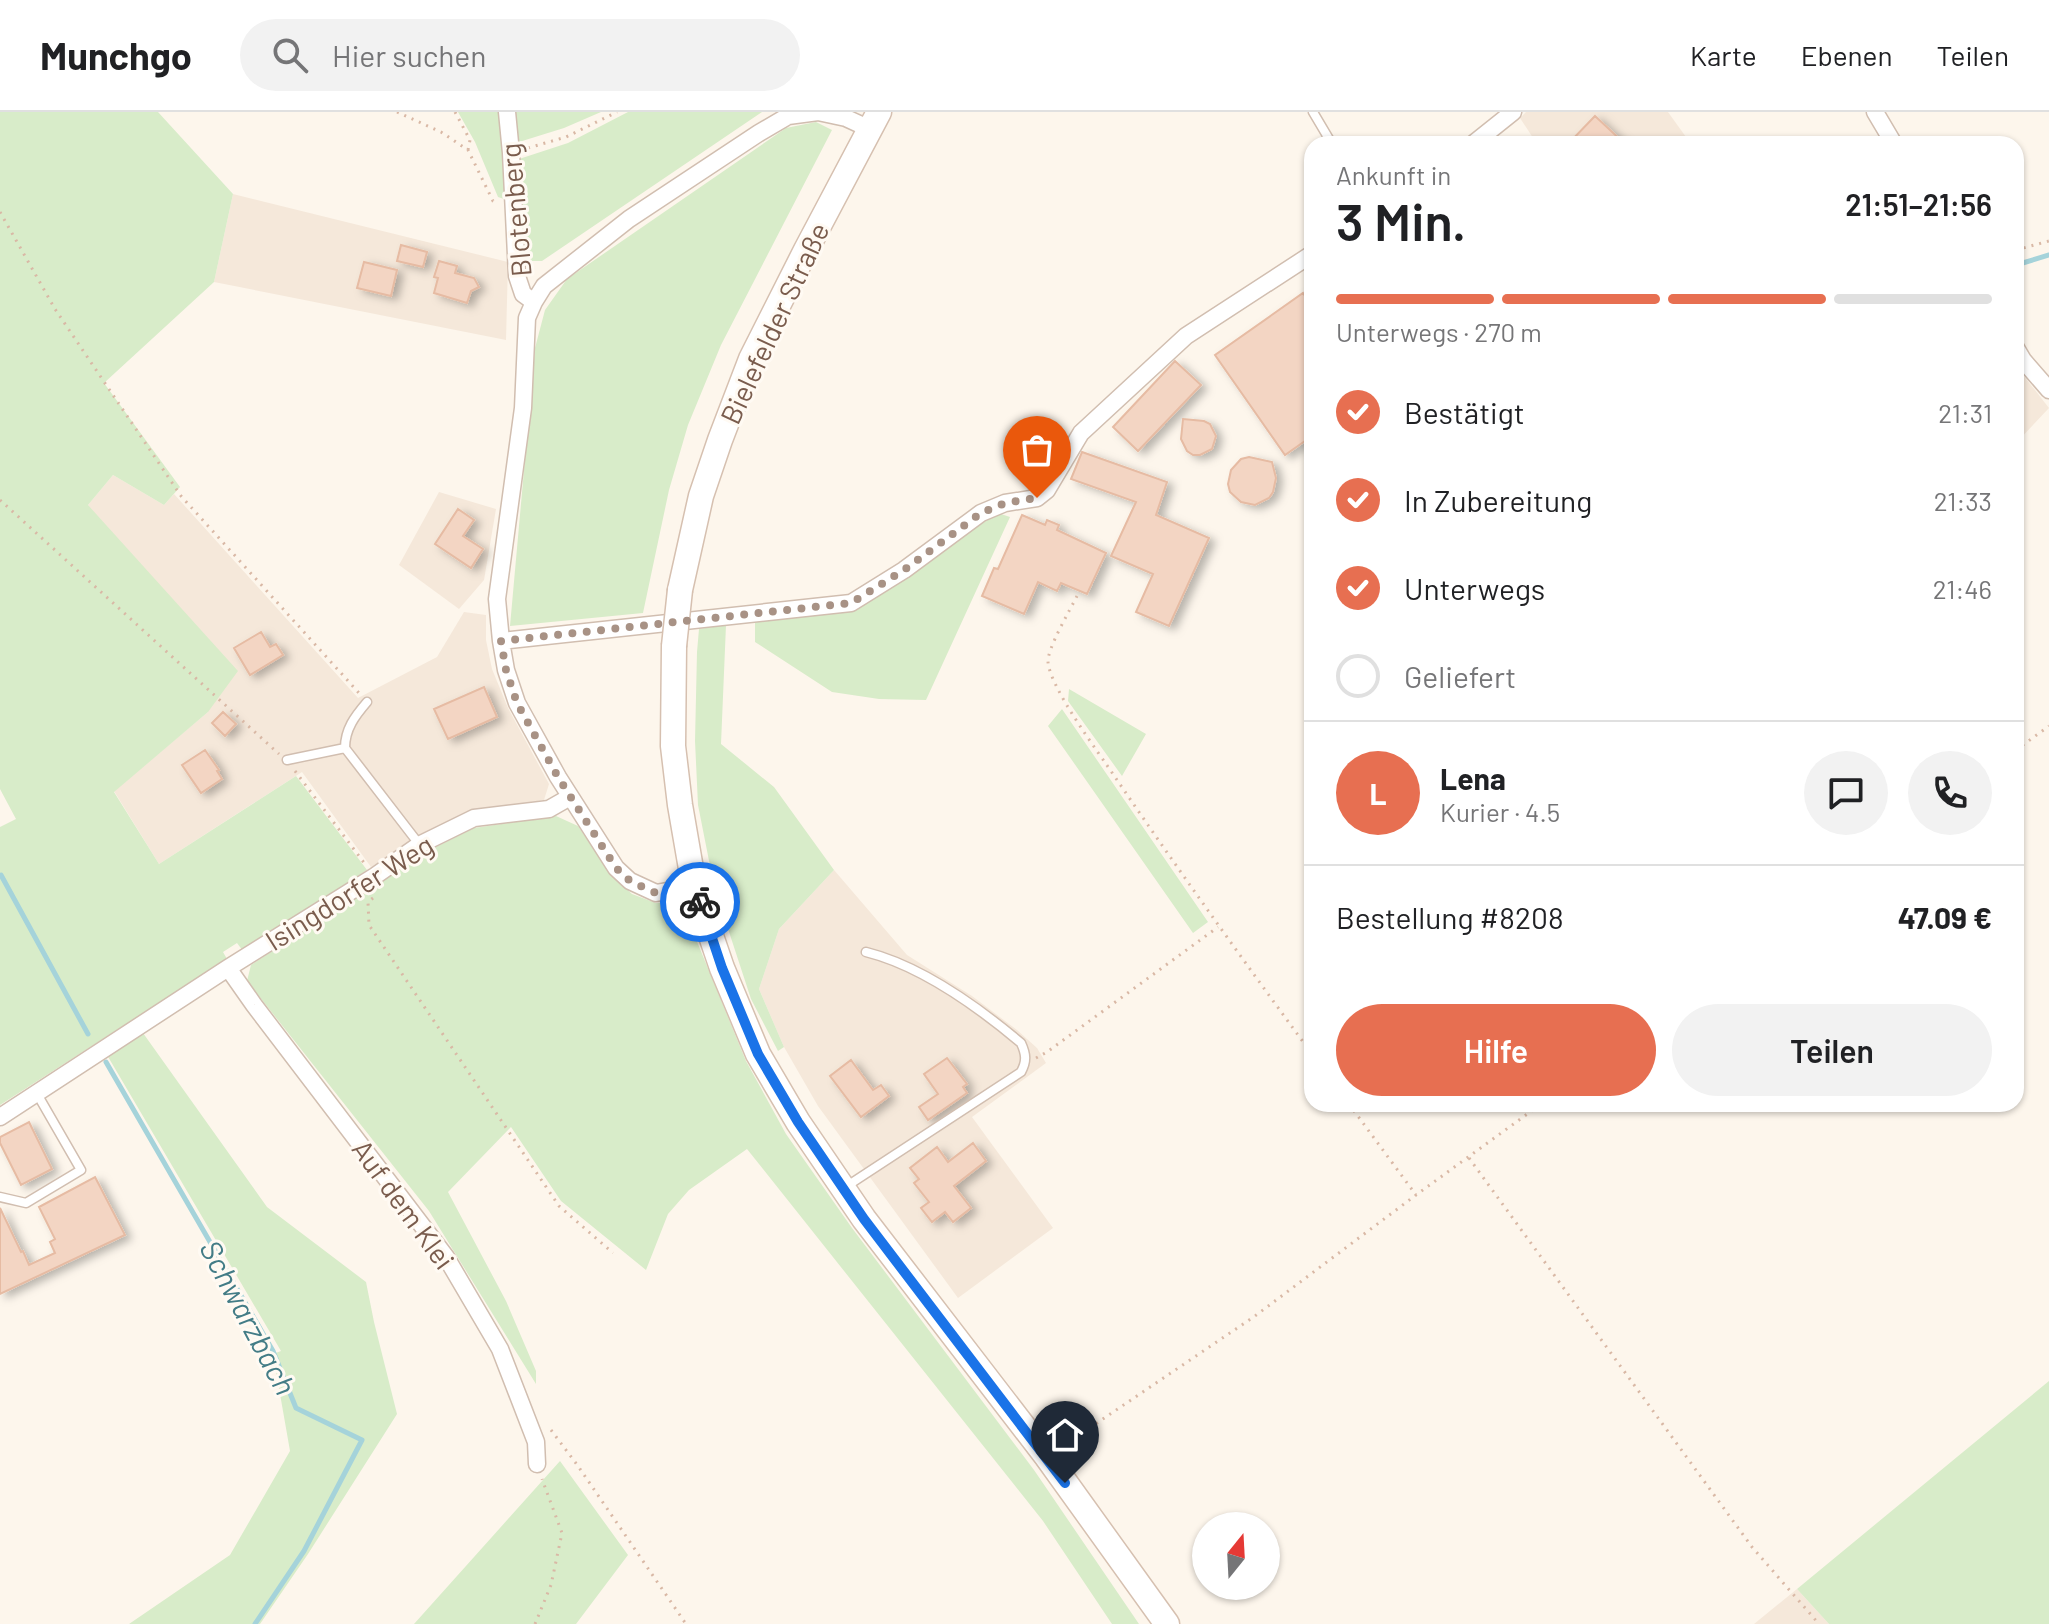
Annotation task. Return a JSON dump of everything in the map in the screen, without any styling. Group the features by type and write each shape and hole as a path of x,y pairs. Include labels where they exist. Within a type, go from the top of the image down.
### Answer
{"main road":[{"name":"Bielefelder Straße","path":"875,120 751,359 701,496 680,590 674,646 673,746 694,886 722,968 758,1054 798,1122 864,1219 1047,1457 1167,1624"}],"street":[{"name":"Blotenberg","path":"507,112 517,276 523,294 534,302"},
{"name":"Bielefelder Straße","path":"570,797 517,703 506,670 497,599 523,408 525,333 534,302 544,286 629,219 788,116 818,112 875,120"},
{"path":"1483,136 1513,112"},
{"path":"1875,112 1889,136"},
{"path":"501,641 851,603 904,570 981,513 1005,503 1037,498 1047,490 1081,433 1186,336 1304,259"},
{"path":"2024,361 2049,390"},
{"path":"570,797 616,868 630,881 656,893 694,886"},
{"name":"Isingdorfer Weg","path":"0,1117 419,845 474,818 549,809 570,797"},
{"name":"Auf dem Klei","path":"228,968 446,1257 500,1349 536,1442 537,1464"}],"lane":[{"path":"1313,112 1327,136"},
{"path":"367,702 345,734 345,748 419,845"},
{"path":"287,760 345,748"},
{"path":"843,1189 1021,1072 1026,1063 1021,1043 966,1000 899,961 866,952"},
{"path":"0,1197 26,1203 81,1170 36,1092"}],"path":[{"path":"397,112 441,132 468,150 493,201 515,212"},
{"path":"455,112 470,140 468,150"},
{"path":"511,153 566,137 617,112"},
{"path":"0,212 55,309 181,496 367,702"},
{"path":"2024,248 2049,241"},
{"path":"0,500 287,760 375,876"},
{"path":"1077,596 1048,661 1057,689 1218,927 1304,1043"},
{"path":"2024,744 2049,726"},
{"path":"380,894 368,902 369,925 559,1206 613,1253"},
{"path":"1026,1063 1047,1052 1218,927"},
{"path":"1355,1112 1416,1195"},
{"path":"1047,1457 1255,1316 1530,1112"},
{"path":"1469,1158 1752,1547 1819,1624"},
{"path":"551,1430 686,1624"},
{"path":"535,1624 551,1585 562,1533 537,1464"}],"shaded area":[{"path":"1526,112 1668,112 1685,136 1532,136 1520,118"},
{"path":"233,194 508,262 506,340 214,282"},
{"path":"2024,376 2049,408 2024,435"},
{"path":"113,475 164,505 174,494 358,698 437,657 464,612 486,615 486,640 492,669 508,708 549,784 544,800 467,811 424,833 371,867 302,772 159,864 114,791 208,712 88,505"},
{"path":"439,492 496,509 484,580 459,609 399,565"},
{"path":"834,870 907,955 972,996 1017,1030 1037,1048 1046,1063 972,1117 1053,1228 958,1298 818,1106 784,1047 759,989 779,929"},
{"path":"1797,1589 1829,1624 1754,1624"}],"green space":[{"path":"0,112 158,112 233,194 214,282 104,383 180,487 164,505 113,475 88,505 238,671 208,712 114,792 159,864 296,776 367,870 243,951 237,943 223,952 227,959 0,1105 0,827 16,819 0,789"},
{"path":"458,112 499,112 507,200 498,197 475,142"},
{"path":"515,112 601,112 519,142"},
{"path":"628,112 762,112 542,261 521,261 516,160 568,143"},
{"path":"816,122 832,130 721,345 688,425 669,490 643,613 510,626 535,348 545,310 567,279 786,128"},
{"path":"998,513 1010,517 926,700 879,699 832,692 755,642 755,622 851,610"},
{"path":"726,625 721,744 774,787 834,870 779,929 759,989 784,1047 778,1051 751,999 714,886 698,805 695,741 699,629"},
{"path":"1069,689 1146,734 1122,776 1068,701"},
{"path":"1062,709 1208,922 1193,933 1048,726"},
{"path":"556,816 578,826 611,875 632,894 656,903 682,905 746,1061 786,1134 852,1228 1034,1470 1139,1624 1112,1624 1043,1521 747,1149 689,1190 668,1214 646,1270 561,1201 511,1127 448,1192 506,1301 536,1371 536,1384 429,1211 247,981 251,965 422,854 474,828"},
{"path":"143,1033 267,1207 366,1282 397,1414 260,1624 129,1624 230,1555 290,1451 273,1354 281,1351 107,1055"},
{"path":"2049,1381 2049,1624 1829,1624 1797,1589"},
{"path":"560,1461 628,1555 576,1624 414,1624"}],"building":[{"path":"1595,116 1616,136 1576,136"},
{"path":"401,245 427,252 423,267 397,261"},
{"path":"439,261 457,266 455,273 474,278 479,287 471,291 467,303 434,293 438,278 434,277"},
{"path":"364,262 397,270 391,296 357,288"},
{"path":"1303,293 1304,442 1285,455 1215,355"},
{"path":"1175,361 1201,385 1138,451 1113,427"},
{"path":"1183,419 1210,424 1216,436 1212,449 1200,455 1187,451 1181,439"},
{"path":"1082,452 1167,482 1156,515 1209,538 1169,626 1136,612 1153,574 1111,556 1136,502 1071,479"},
{"path":"1249,457 1272,462 1276,478 1269,498 1255,505 1241,502 1230,492 1228,484 1231,470 1241,459"},
{"path":"458,509 474,520 463,536 483,549 471,568 435,544"},
{"path":"1022,515 1045,525 1047,520 1059,525 1057,530 1106,553 1087,594 1061,583 1057,591 1038,582 1024,614 982,596"},
{"path":"261,632 270,647 276,644 283,655 250,675 234,648"},
{"path":"484,687 497,717 448,739 434,709"},
{"path":"223,712 236,724 225,736 212,723"},
{"path":"205,750 222,779 201,793 182,765"},
{"path":"947,1058 967,1084 963,1087 967,1093 928,1120 919,1107 938,1094 924,1074"},
{"path":"851,1060 873,1090 881,1085 889,1096 861,1117 830,1076"},
{"path":"29,1122 52,1169 21,1185 0,1143 0,1137"},
{"path":"973,1143 986,1161 954,1186 971,1208 953,1222 945,1212 932,1222 921,1208 929,1202 914,1183 919,1179 910,1168 937,1147 948,1162"},
{"path":"95,1177 125,1235 0,1294 0,1208 29,1265 55,1253 50,1242 55,1239 39,1207"}],"waterway":[{"path":"2024,263 2049,255"},
{"name":"Schwarzbach","path":"1,875 88,1034"},
{"name":"Schwarzbach","path":"106,1062 273,1351 296,1408 362,1440 304,1551 255,1624"}],"way so far":[{"path":"700,902 694,886 656,893 630,881 616,868 558,777 517,703 506,670 501,641 851,603 904,570 981,513 1005,503 1037,498"}],"route":[{"path":"700,902 722,968 758,1054 798,1122 864,1219 1065,1483"}]}
